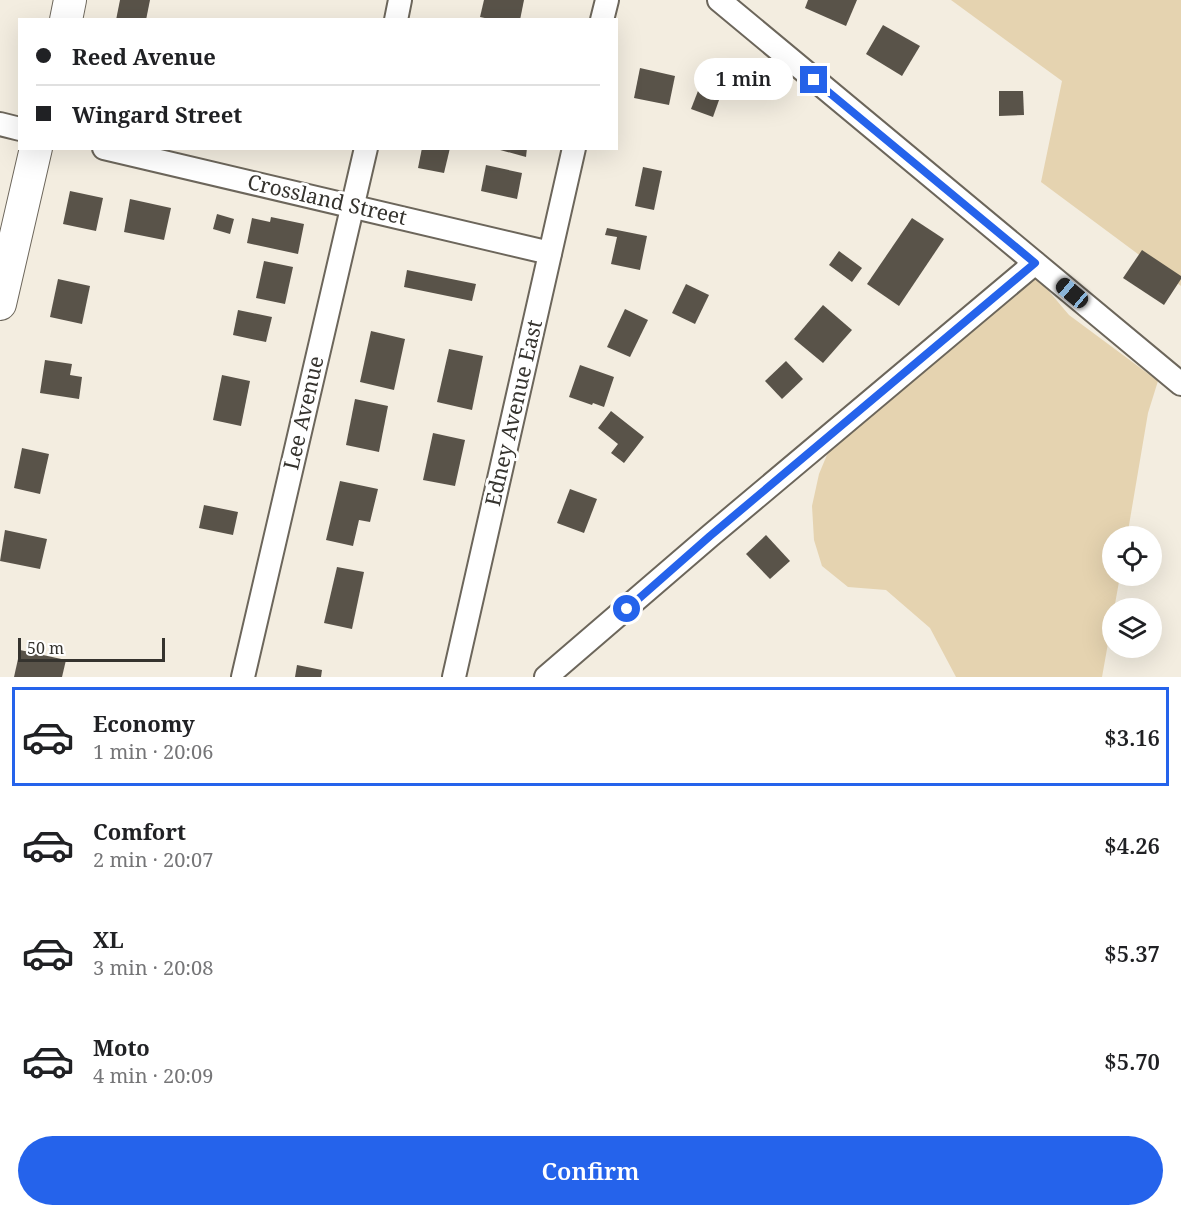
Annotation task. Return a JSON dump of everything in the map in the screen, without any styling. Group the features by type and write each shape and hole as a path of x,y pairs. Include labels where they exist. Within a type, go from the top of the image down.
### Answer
{"street":[{"path":"66,18 70,0"},
{"path":"396,18 400,0"},
{"path":"602,18 607,0"},
{"path":"719,0 1181,384"},
{"path":"0,124 18,128"},
{"path":"0,304 36,150"},
{"name":"Crossland Street","path":"113,150 550,253"},
{"name":"Lee Avenue","path":"243,677 366,150"},
{"name":"Edney Avenue East","path":"454,677 574,150"},
{"path":"546,677 1035,263"}],"shaded area":[{"path":"951,0 1181,0 1181,286 1041,182 1062,81"},
{"path":"1036,276 1069,315 1158,381 1148,413 1129,526 1102,526 1102,586 1118,586 1116,598 1102,598 1102,658 1105,658 1102,677 956,677 930,628 886,590 848,587 822,566 814,540 812,506 819,474 829,450"}],"building":[{"path":"120,0 150,0 146,18 116,18"},
{"path":"484,0 524,0 520,18 480,17"},
{"path":"808,0 857,0 846,26 805,8"},
{"path":"883,25 920,46 902,76 866,54"},
{"path":"640,68 675,76 669,105 634,98"},
{"path":"703,78 724,86 713,117 691,109"},
{"path":"999,91 1023,91 1024,115 999,116"},
{"path":"422,150 450,150 444,173 418,168"},
{"path":"500,150 527,150 526,157"},
{"path":"486,165 522,173 517,199 481,191"},
{"path":"643,167 662,171 654,210 635,206"},
{"path":"70,191 103,198 96,231 63,224"},
{"path":"130,199 171,208 164,240 124,232"},
{"path":"217,214 234,219 230,234 213,229"},
{"path":"271,217 304,224 298,254 247,243 252,218 270,222"},
{"path":"912,218 944,239 899,306 867,284"},
{"path":"607,228 647,236 640,270 611,264 617,237 605,235"},
{"path":"1142,250 1181,276 1164,305 1123,278"},
{"path":"839,251 862,268 852,282 829,265"},
{"path":"264,261 293,267 285,304 256,298"},
{"path":"407,270 476,284 472,301 404,287"},
{"path":"58,279 90,286 82,324 50,317"},
{"path":"686,284 709,295 695,324 672,313"},
{"path":"823,305 852,330 823,363 794,339"},
{"path":"625,309 648,320 630,357 607,347"},
{"path":"238,310 272,317 266,342 233,335"},
{"path":"371,331 405,339 394,390 360,382"},
{"path":"449,349 483,356 472,410 437,402"},
{"path":"45,360 72,364 70,375 82,377 79,399 40,393"},
{"path":"786,361 803,379 782,399 765,381"},
{"path":"580,365 614,377 604,407 569,397"},
{"path":"222,375 250,381 241,426 213,420"},
{"path":"355,399 388,406 379,452 346,445"},
{"path":"611,411 644,437 624,463 611,453 618,444 598,428"},
{"path":"433,433 465,440 455,486 423,480"},
{"path":"22,448 49,454 40,494 14,488"},
{"path":"340,481 378,489 370,522 359,520 353,546 326,540"},
{"path":"570,489 597,499 584,533 557,523"},
{"path":"204,505 238,512 233,535 199,528"},
{"path":"5,530 47,539 40,569 0,561"},
{"path":"766,535 790,561 770,579 746,554"},
{"path":"337,567 364,572 352,629 324,623"},
{"path":"20,650 66,660 62,677 14,677"},
{"path":"297,665 322,670 321,677 295,677"}],"route":[{"path":"627,609 710,536 1035,263 814,80"}]}
